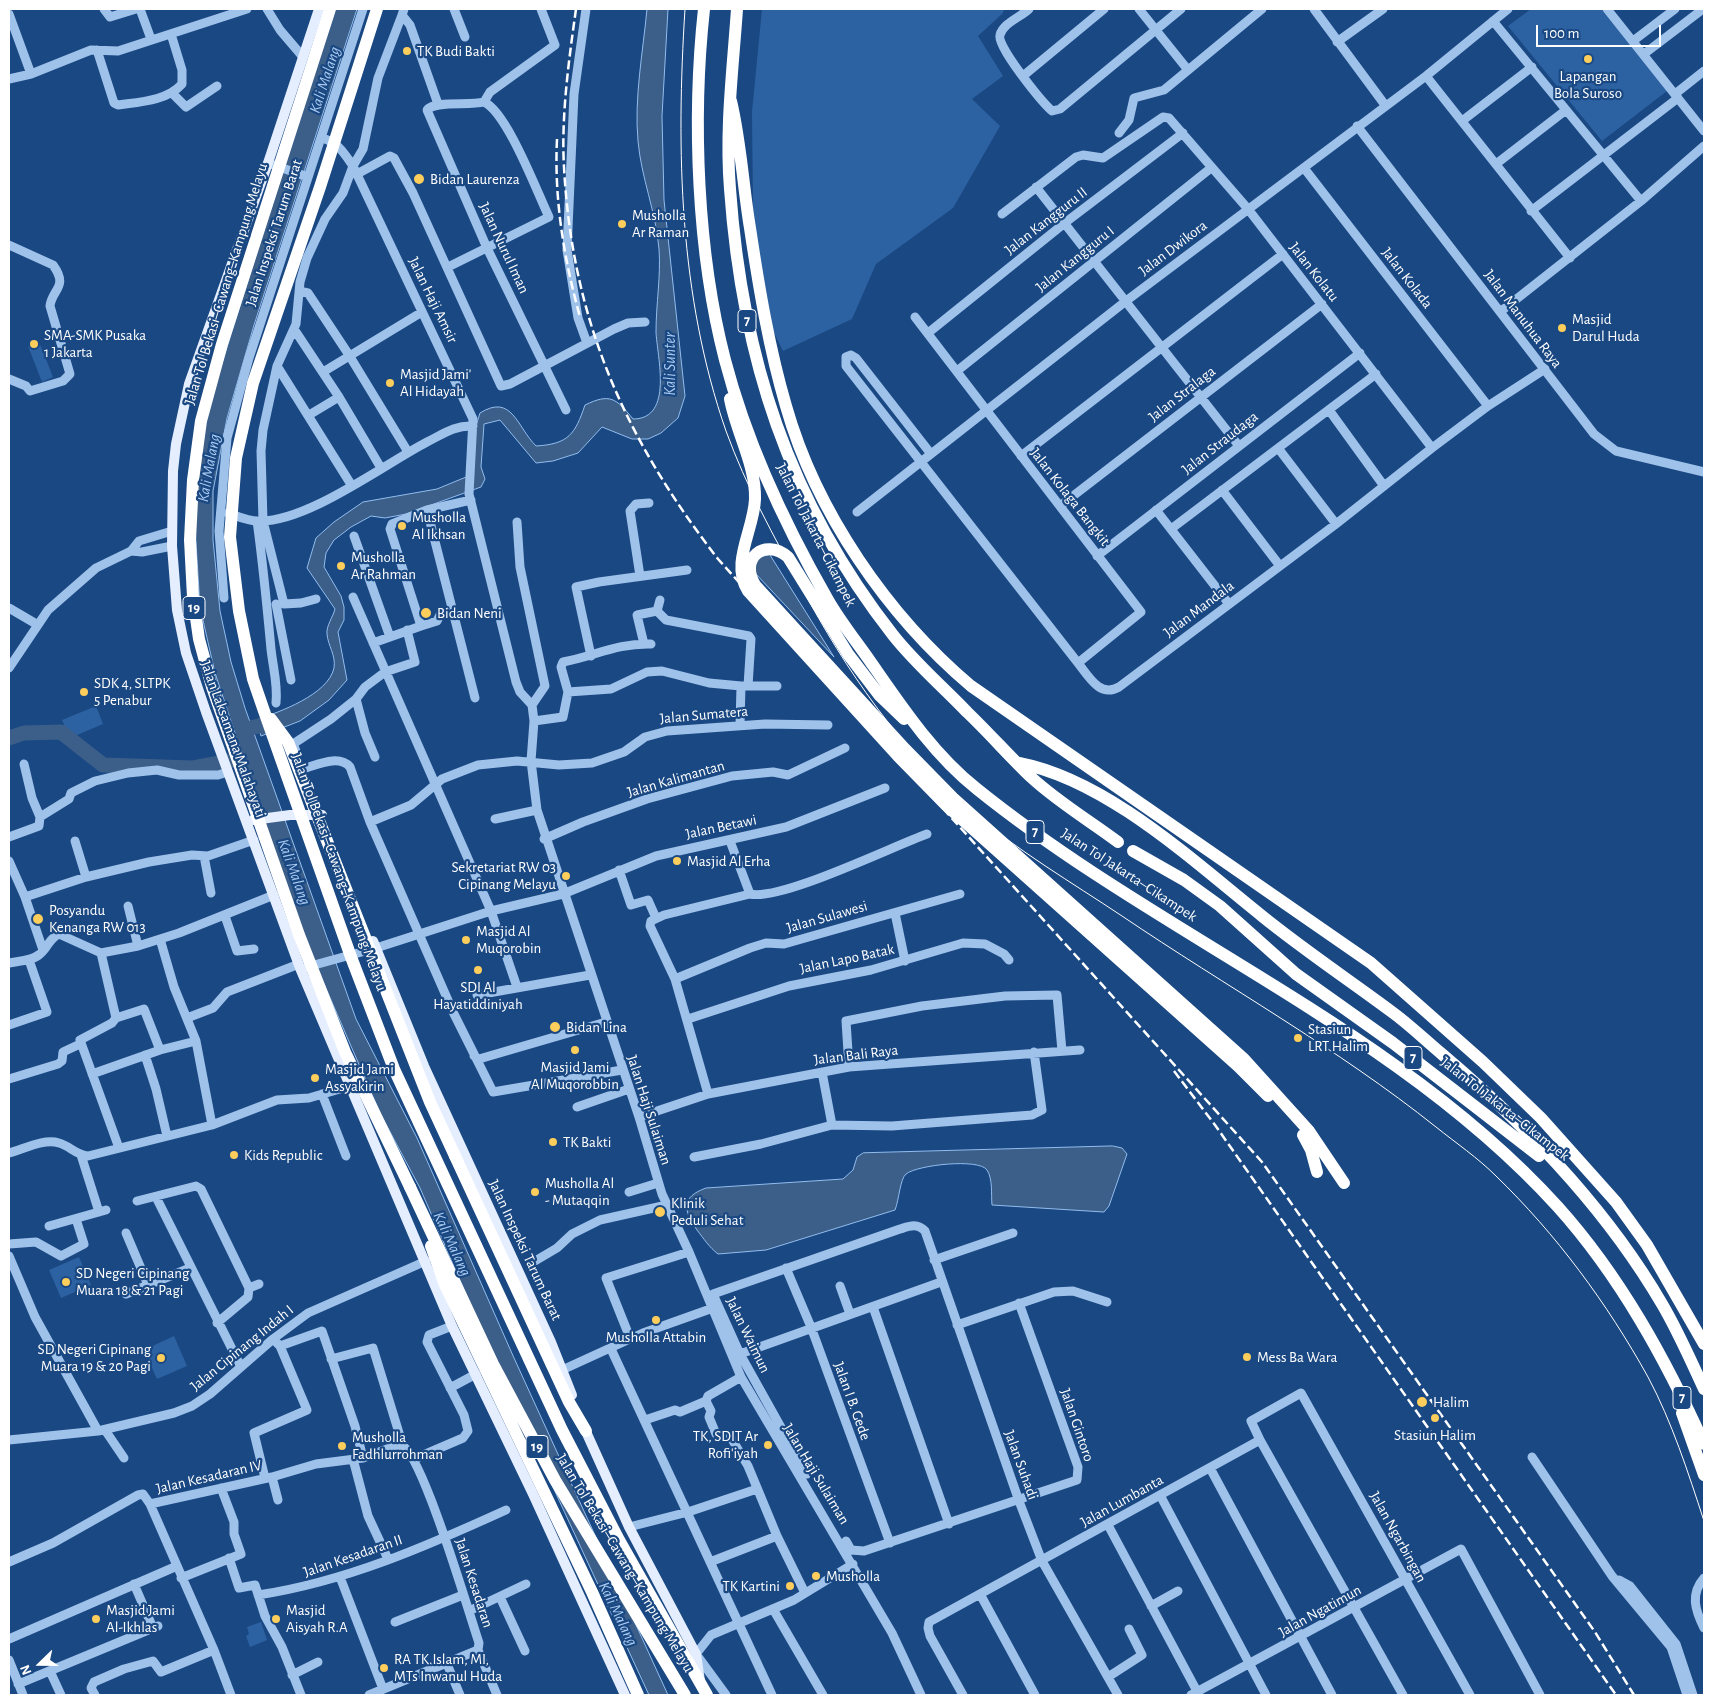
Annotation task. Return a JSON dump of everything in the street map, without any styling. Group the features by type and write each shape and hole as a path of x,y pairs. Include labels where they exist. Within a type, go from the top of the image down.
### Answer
{"highway":[{"name":"Jalan Tol Bekasi–Cawang–Kampung Melayu","path":"330,9 222,344 201,421 193,480 190,540 193,597 199,639 212,686 299,935 345,1052 493,1364 551,1471 685,1695"},
{"name":"Jalan Tol Bekasi–Cawang–Kampung Melayu","path":"377,9 320,187 253,383 236,458 230,537 239,611 253,679 351,957 394,1069 562,1430 619,1540 707,1695"},
{"name":"Jalan Tol Jakarta–Cikampek","path":"704,9 697,116 701,209 712,294 725,358 745,423 772,492 829,601 904,710 941,756 976,788 1102,879 1370,1050 1457,1114 1521,1169 1560,1210 1598,1257 1624,1295 1658,1352 1704,1444"},
{"name":"Jalan Tol Jakarta–Cikampek","path":"737,9 728,145 729,187 743,304 774,420 795,475 821,528 894,635 935,682 1019,763 1032,778 1118,842"},
{"path":"732,101 738,130 750,228 765,318 786,407 802,453 832,514 886,598 931,650 971,686 1370,963 1484,1062 1541,1118 1616,1202 1647,1245 1704,1344"},
{"path":"725,358 734,419 754,486 755,500 740,565 742,582 748,591 898,756 946,805 1258,1086 1303,1135 1311,1150 1317,1172"},
{"path":"941,756 864,677 788,557 780,550 770,547 752,559 749,568 750,577 755,585 904,749 953,798 1244,1059 1309,1132 1344,1183"},
{"path":"264,711 288,742 430,1102 569,1402 586,1431"},
{"name":"Jalan Tol Jakarta–Cikampek","path":"1019,763 1044,768 1110,800 1152,829 1318,960 1393,1012 1490,1095 1569,1179 1615,1233 1663,1304 1704,1389"},
{"name":"Jalan Tol Jakarta–Cikampek","path":"1133,851 1184,880 1220,906 1296,974 1407,1054 1569,1179"},
{"path":"410,1187 445,1285 592,1592 638,1695"},
{"path":"1658,1352 1704,1475"}],"main road":[{"name":"Jalan Laksamana Malahayati","path":"319,9 272,164 191,378 180,422 173,471 172,531 177,610 184,644 219,748 299,966 452,1326 625,1695"},
{"path":"227,769 236,776 254,819 272,874 272,891"},
{"path":"254,819 318,815"},
{"name":"Jalan Inspeksi Tarum Barat","path":"318,815 376,948 424,1066 562,1370 586,1431 629,1527 696,1654 702,1695"}],"street":[{"path":"104,9 110,17 136,9"},
{"path":"140,9 151,39"},
{"path":"9,79 32,74 71,56 97,50 118,51 247,9"},
{"path":"267,9 280,30 303,57"},
{"name":"Jalan Inspeksi Tarum Barat","path":"224,598 220,511 227,438 249,358 306,177 321,138 363,9"},
{"path":"454,9 465,37"},
{"path":"403,12 410,26 438,104 471,105 484,102 490,92 555,45 541,9"},
{"path":"586,9 574,94 567,250 578,318 587,344"},
{"path":"1029,9 1004,29 1000,38 1022,76 1046,106 1052,110 1060,109 1181,9"},
{"path":"1022,76 1104,9"},
{"path":"1139,9 1188,70"},
{"path":"1119,133 1129,120 1134,98 1164,90 1262,9"},
{"path":"1314,9 1385,105"},
{"path":"1337,42 1383,9"},
{"name":"Jalan Dwikora","path":"857,512 1126,301 1426,76 1508,9"},
{"path":"1607,9 1704,131"},
{"path":"1633,41 1675,9"},
{"path":"1644,54 1703,9"},
{"path":"291,680 260,521 260,451 277,366 294,329 299,291 307,258 325,219 343,193 355,170 363,149 378,78 403,12"},
{"path":"9,14 32,74"},
{"path":"1493,21 1641,201"},
{"path":"97,50 114,103 134,102 172,93 182,84 172,34"},
{"path":"1462,121 1532,67"},
{"path":"1531,211 1676,96 1704,71"},
{"path":"1426,76 1570,258"},
{"path":"172,93 178,102 186,107 217,86"},
{"path":"448,267 549,217 497,111 484,102"},
{"name":"Jalan Nurul Iman","path":"438,104 427,110 487,248 566,410"},
{"path":"1496,164 1566,110"},
{"name":"Jalan Kolatu","path":"1036,187 1076,157 1083,155 1103,158 1132,141 1163,117 1169,118 1248,209 1432,448"},
{"name":"Jalan Manuhua Raya","path":"1357,126 1545,369 1580,418 1605,444 1616,451 1636,457 1704,472"},
{"name":"Jalan Kangguru II","path":"928,333 1066,222 1183,133"},
{"name":"Jalan Haji Amsir","path":"321,138 336,144 355,170 469,411 473,426 469,475 470,497"},
{"path":"1500,312 1641,201 1704,146"},
{"path":"355,170 390,156 394,158 409,184 502,386 628,323 645,322"},
{"path":"272,164 306,177"},
{"name":"Jalan Kangguru I","path":"956,371 1211,168"},
{"name":"Jalan Kolada","path":"1304,168 1488,406"},
{"path":"1002,214 1036,187 1066,222 1239,446"},
{"path":"9,244 53,265 57,271 59,289 50,306 70,376 63,381 30,391 26,386 9,379"},
{"path":"286,245 307,258"},
{"path":"1021,456 1283,254"},
{"path":"299,291 310,295 350,355 408,452"},
{"name":"Jalan Stralaga","path":"1060,506 1322,304"},
{"path":"322,372 422,312"},
{"name":"Jalan Kolaga Bangkit","path":"915,317 1141,612 1078,663"},
{"path":"294,329 339,397 381,468"},
{"name":"Jalan Straudaga","path":"1098,556 1360,353"},
{"name":"Jalan Mandala","path":"892,404 856,358 847,356 844,360 846,366 920,463 1078,663 1102,690 1116,689 1336,524 1488,406 1545,369"},
{"path":"249,358 277,366 352,486"},
{"path":"1171,529 1376,374"},
{"path":"309,415 339,397"},
{"path":"882,411 892,404 931,454"},
{"path":"1329,410 1384,486"},
{"path":"220,511 260,521 293,516 352,486 408,452 459,425 473,426"},
{"path":"1278,448 1336,524"},
{"path":"1222,490 1280,566"},
{"path":"421,626 390,529 396,522 470,497 516,682 520,692 532,704 545,686 520,567 517,522"},
{"path":"640,576 630,512 636,504 649,503"},
{"path":"427,510 476,698"},
{"path":"1156,510 1228,604"},
{"path":"260,521 276,603 271,650 277,681 276,703"},
{"path":"131,551 139,541 172,531"},
{"path":"354,536 390,637"},
{"path":"9,668 48,610 84,578 107,561 131,551 142,552 172,546"},
{"path":"591,656 575,588 686,570"},
{"path":"353,597 491,911 517,987"},
{"path":"276,603 301,603 316,598"},
{"path":"657,611 660,600"},
{"path":"9,608 38,626"},
{"path":"373,644 407,630 437,621 440,614 453,611"},
{"path":"534,721 563,717 568,692 564,683 562,663 591,656 610,648 648,644 636,615 657,611"},
{"path":"657,611 666,620 749,636 751,639 740,725"},
{"path":"318,815 293,744 331,719 356,699 365,687 385,672 415,662 407,630"},
{"path":"568,692 611,689 647,672 662,671 709,683 777,686"},
{"path":"356,699 365,732 375,757"},
{"name":"Jalan Haji Sulaiman","path":"532,704 534,721 531,761 537,810 544,839 639,1117 658,1183 741,1377 853,1564 892,1633 921,1695"},
{"name":"Jalan Sumatera","path":"370,822 411,805 434,784 449,775 478,765 531,761 559,765 592,763 624,752 651,734 740,725 828,725"},
{"name":"Jalan Kalimantan","path":"544,839 582,822 679,790 732,776 772,772 788,775 845,748"},
{"path":"302,769 338,760 346,762 350,767 370,822 474,1056 493,1092 622,1070"},
{"path":"9,838 39,826 40,817 32,798 24,764"},
{"path":"40,817 69,799 71,793 104,778 157,770 179,775 218,775 227,769"},
{"name":"Jalan Betawi","path":"187,1018 213,1008 227,992 299,966 315,965 339,959 491,911 563,894 656,856 786,827 885,788"},
{"path":"495,819 537,810"},
{"path":"708,1094 675,979 650,926 651,921 656,918 750,894 762,895 778,892 830,874 927,834"},
{"path":"24,897 86,877 173,857 204,856 254,840"},
{"path":"730,841 750,894"},
{"path":"75,842 86,877"},
{"path":"204,856 211,892"},
{"path":"9,861 43,950"},
{"path":"619,870 631,905 648,900 656,918"},
{"path":"9,963 29,960 43,950 53,938 62,934 101,953 138,946 225,916 272,891"},
{"name":"Jalan Sulawesi","path":"675,979 766,943 784,944 960,894"},
{"path":"128,906 138,946"},
{"path":"895,913 905,961"},
{"path":"225,916 237,951 254,949"},
{"path":"160,939 174,987 196,1041 212,1125"},
{"name":"Jalan Lapo Batak","path":"688,1019 788,986 871,970 973,942 990,946 1004,954 1009,960"},
{"path":"101,953 116,1018"},
{"path":"9,1025 47,1012 29,960"},
{"path":"477,995 590,975"},
{"path":"849,1068 846,1023 853,1018 922,1006 1005,996 1058,995 1062,1051"},
{"path":"9,1079 58,1064 62,1061 63,1052 112,1023 116,1018 144,1010 160,1050"},
{"path":"474,1056 479,1058 606,1022"},
{"path":"81,1040 120,1148"},
{"path":"92,1074 160,1050 196,1041"},
{"name":"Jalan Bali Raya","path":"639,1117 708,1094 822,1072 1034,1052 1080,1050"},
{"path":"694,1157 761,1144 832,1125 892,1126 1032,1115 1042,1110 1034,1052"},
{"path":"145,1055 156,1089 167,1136"},
{"path":"822,1072 832,1125"},
{"path":"9,1153 48,1141 60,1143 81,1155 88,1156 212,1125 277,1100 309,1098 350,1086"},
{"path":"577,1107 629,1089"},
{"path":"322,1094 346,1156"},
{"path":"49,1226 102,1211 81,1155"},
{"path":"629,1192 658,1183"},
{"path":"137,1201 199,1186 249,1288 248,1297 217,1323"},
{"path":"156,1197 241,1368"},
{"path":"535,1261 557,1248 572,1234 600,1220 667,1205"},
{"path":"9,1244 36,1242 61,1256 84,1244 76,1219"},
{"name":"Jalan Waimun","path":"858,1551 851,1550 848,1546 740,1354 714,1294 913,1226 925,1231"},
{"name":"Jalan Suhadi","path":"925,1231 941,1282 1042,1561 1118,1695"},
{"path":"126,1232 148,1285"},
{"path":"934,1260 1013,1232"},
{"path":"630,1338 606,1279 689,1252"},
{"path":"9,1256 35,1317 102,1431 124,1458"},
{"name":"Jalan Cipinang Indah I","path":"9,1440 74,1436 102,1431 174,1413 192,1406 277,1342 308,1313 426,1261"},
{"path":"126,1294 190,1268"},
{"name":"Jalan I B. Gede","path":"786,1268 811,1328 890,1543"},
{"path":"740,1354 941,1282"},
{"path":"249,1288 259,1284"},
{"path":"840,1286 850,1314"},
{"path":"957,1325 1019,1303 1063,1291 1073,1291 1107,1302"},
{"name":"Jalan Gintoro","path":"858,1551 950,1524 1073,1482 1078,1478 1079,1473 1019,1303"},
{"path":"873,1307 950,1524"},
{"path":"562,1370 611,1349 630,1338 712,1308"},
{"path":"414,1459 463,1438 468,1431 464,1415 434,1360 427,1338 434,1332 452,1326"},
{"path":"278,1500 268,1477 254,1433 307,1410 277,1342 322,1331 355,1426 363,1458"},
{"path":"331,1359 373,1348 403,1446"},
{"path":"611,1349 772,1695"},
{"path":"450,1388 476,1374"},
{"path":"645,1420 675,1410 680,1412 706,1401 708,1396 741,1377"},
{"name":"Jalan Ngarbingan","path":"1260,1440 1251,1421 1301,1393 1470,1695"},
{"path":"706,1401 712,1411 709,1417 716,1434 730,1436 748,1466 777,1536 805,1593"},
{"path":"1260,1440 1403,1695"},
{"name":"Jalan Lumbanta","path":"963,1695 930,1636 928,1624 933,1619 1108,1525 1260,1440"},
{"name":"Jalan Kesadaran IV","path":"9,1562 54,1543 138,1495 143,1494 150,1504 316,1464 363,1458 398,1445 403,1446"},
{"name":"Jalan Kesadaran","path":"370,1695 478,1650 479,1643 445,1538 414,1459 403,1446"},
{"path":"1532,1457 1612,1576 1661,1632 1680,1660 1694,1695"},
{"path":"353,1460 368,1516 388,1558"},
{"path":"1210,1468 1332,1695"},
{"path":"140,1485 143,1494"},
{"path":"181,1578 241,1554 234,1534 234,1522 221,1488"},
{"path":"629,1527 688,1512 757,1489"},
{"path":"1160,1495 1266,1695"},
{"path":"150,1504 214,1650 231,1695"},
{"name":"Jalan Kesadaran II","path":"258,1595 299,1589 340,1577 445,1538 506,1510"},
{"path":"1108,1525 1196,1694"},
{"path":"710,1562 777,1536"},
{"name":"Jalan Ngatimun","path":"1196,1694 1460,1549 1540,1695"},
{"path":"229,1558 239,1588 254,1584 301,1695"},
{"path":"726,1695 696,1654 708,1637 774,1609 853,1564"},
{"path":"9,1639 176,1566"},
{"path":"340,1577 383,1688"},
{"path":"1704,1578 1696,1589 1695,1604 1704,1628"},
{"path":"18,1684 155,1627 134,1584"},
{"path":"469,1611 526,1584"},
{"path":"1151,1606 1178,1591"},
{"path":"980,1594 1036,1695"},
{"path":"395,1622 463,1595"},
{"path":"500,1597 525,1651"},
{"path":"774,1609 823,1695"},
{"path":"1108,1677 1142,1655 1129,1628"},
{"path":"94,1695 91,1688 94,1682 124,1670 153,1661 161,1672 214,1650"},
{"path":"478,1650 497,1695"},
{"path":"9,1660 23,1695"},
{"path":"1680,1660 1687,1695"},
{"path":"292,1675 318,1662"},
{"path":"447,1664 460,1695"},
{"path":"50,1671 61,1695"}],"shaded area":[{"path":"762,9 1004,9 1003,13 978,36 1003,76 972,99 1000,126 953,208 876,264 852,319 783,351 754,292 752,112"},
{"name":"Lapangan Bola Suroso","path":"1531,9 1601,9 1667,91 1602,141 1508,26"},
{"path":"39,342 53,377 42,382 28,346"},
{"path":"96,706 103,724 70,738 62,720"},
{"path":"79,1257 91,1285 61,1298 49,1270"},
{"path":"174,1336 187,1366 157,1379 144,1350"},
{"path":"261,1622 267,1640 250,1647 246,1636 249,1634 247,1627"}],"water":[{"name":"Kali Malang","path":"334,9 357,9 254,325 227,418 213,491 213,540 220,611 231,662 245,708 356,1019 417,1138 514,1358 668,1695 649,1695 497,1366 420,1188 380,1113 299,926 215,673 200,607 194,511 206,414"},
{"path":"647,9 668,9 662,116 664,200 685,396 678,418 661,433 648,439 632,439 602,427 578,453 553,461 536,463 500,420 484,424 481,467 485,479 481,487 406,514 385,518 371,516 351,527 334,540 326,553 324,567 341,596 344,607 344,620 338,632 347,680 329,700 300,721 261,736 256,720 289,707 313,694 330,678 334,668 334,659 327,631 335,609 307,568 316,538 334,522 363,502 437,489 471,475 473,435 480,413 491,408 500,407 513,415 536,446 556,443 569,436 578,423 585,405 594,401 607,399 617,402 633,419 646,416 654,409 659,398 660,384 656,332 659,249 655,222 642,168 637,125 638,92"},
{"path":"770,555 834,657 755,573 755,561 760,557"},
{"path":"1113,1146 1122,1148 1127,1154 1109,1206 1104,1212 992,1205 989,1174 982,1166 973,1164 948,1164 912,1171 906,1174 902,1180 895,1210 766,1250 718,1254 709,1246 692,1223 687,1210 688,1200 706,1188 843,1179 853,1170 857,1157 863,1153"}],"waterway":[{"name":"Kali Sunter","path":"243,730 278,721"},
{"path":"9,738 24,733 61,732 103,765 192,768 250,757"}],"tram line":[{"path":"685,9 681,115 684,222 698,328 710,380 726,431 742,472 761,511 819,618 856,678 876,707 921,762 945,787 989,826 1045,866 1321,1044 1398,1098 1467,1151 1496,1176 1539,1221 1579,1270 1632,1349 1665,1412 1686,1466 1704,1521"}],"railway":[{"path":"576,9 568,68 563,148 569,223 578,276 592,327 609,375 631,423 656,469 685,514 718,559 1262,1162 1595,1632 1634,1695"},
{"path":"557,139 556,162 561,229 580,317"},
{"path":"1174,1071 1215,1125 1616,1695"}],"place":[{"name":"TK Budi Bakti","path":"407,51"},
{"name":"Lapangan Bola Suroso","path":"1588,59"},
{"name":"Bidan Laurenza","path":"419,179"},
{"name":"Musholla Ar Raman","path":"622,224"},
{"name":"Masjid Darul Huda","path":"1562,328"},
{"name":"SMA-SMK Pusaka 1 Jakarta","path":"34,344"},
{"name":"Masjid Jami' Al Hidayah","path":"390,383"},
{"name":"Musholla Al Ikhsan","path":"402,526"},
{"name":"Musholla Ar Rahman","path":"341,566"},
{"name":"Bidan Neni","path":"426,613"},
{"name":"SDK 4, SLTPK 5 Penabur","path":"84,692"},
{"name":"Masjid Al Erha","path":"677,861"},
{"name":"Sekretariat RW 03 Cipinang Melayu","path":"566,876"},
{"name":"Posyandu Kenanga RW 013","path":"38,919"},
{"name":"Masjid Al Muqorobin","path":"466,940"},
{"name":"SDI Al Hayatiddiniyah","path":"478,970"},
{"name":"Bidan Lina","path":"555,1027"},
{"name":"Stasiun LRT Halim","path":"1298,1038"},
{"name":"Masjid Jami Al Muqorobbin","path":"575,1050"},
{"name":"Masjid Jami Assyakirin","path":"315,1078"},
{"name":"TK Bakti","path":"553,1142"},
{"name":"Kids Republic","path":"234,1155"},
{"name":"Musholla Al - Mutaqqin","path":"535,1192"},
{"name":"Klinik Peduli Sehat","path":"660,1212"},
{"name":"SD Negeri Cipinang Muara 18 & 21 Pagi","path":"66,1282"},
{"name":"Musholla Attabin","path":"656,1320"},
{"name":"Mess Ba Wara","path":"1247,1357"},
{"name":"SD Negeri Cipinang Muara 19 & 20 Pagi","path":"161,1358"},
{"name":"Halim","path":"1422,1402"},
{"name":"Stasiun Halim","path":"1435,1418"},
{"name":"TK, SDIT Ar Rofi'iyah","path":"768,1445"},
{"name":"Musholla Fadhlurrohman","path":"342,1446"},
{"name":"Musholla","path":"816,1576"},
{"name":"TK Kartini","path":"790,1586"},
{"name":"Masjid Jami Al-Ikhlas","path":"96,1619"},
{"name":"Masjid Aisyah R.A","path":"276,1619"},
{"name":"RA TK.Islam, MI, MTs Inwanul Huda","path":"384,1668"}]}
